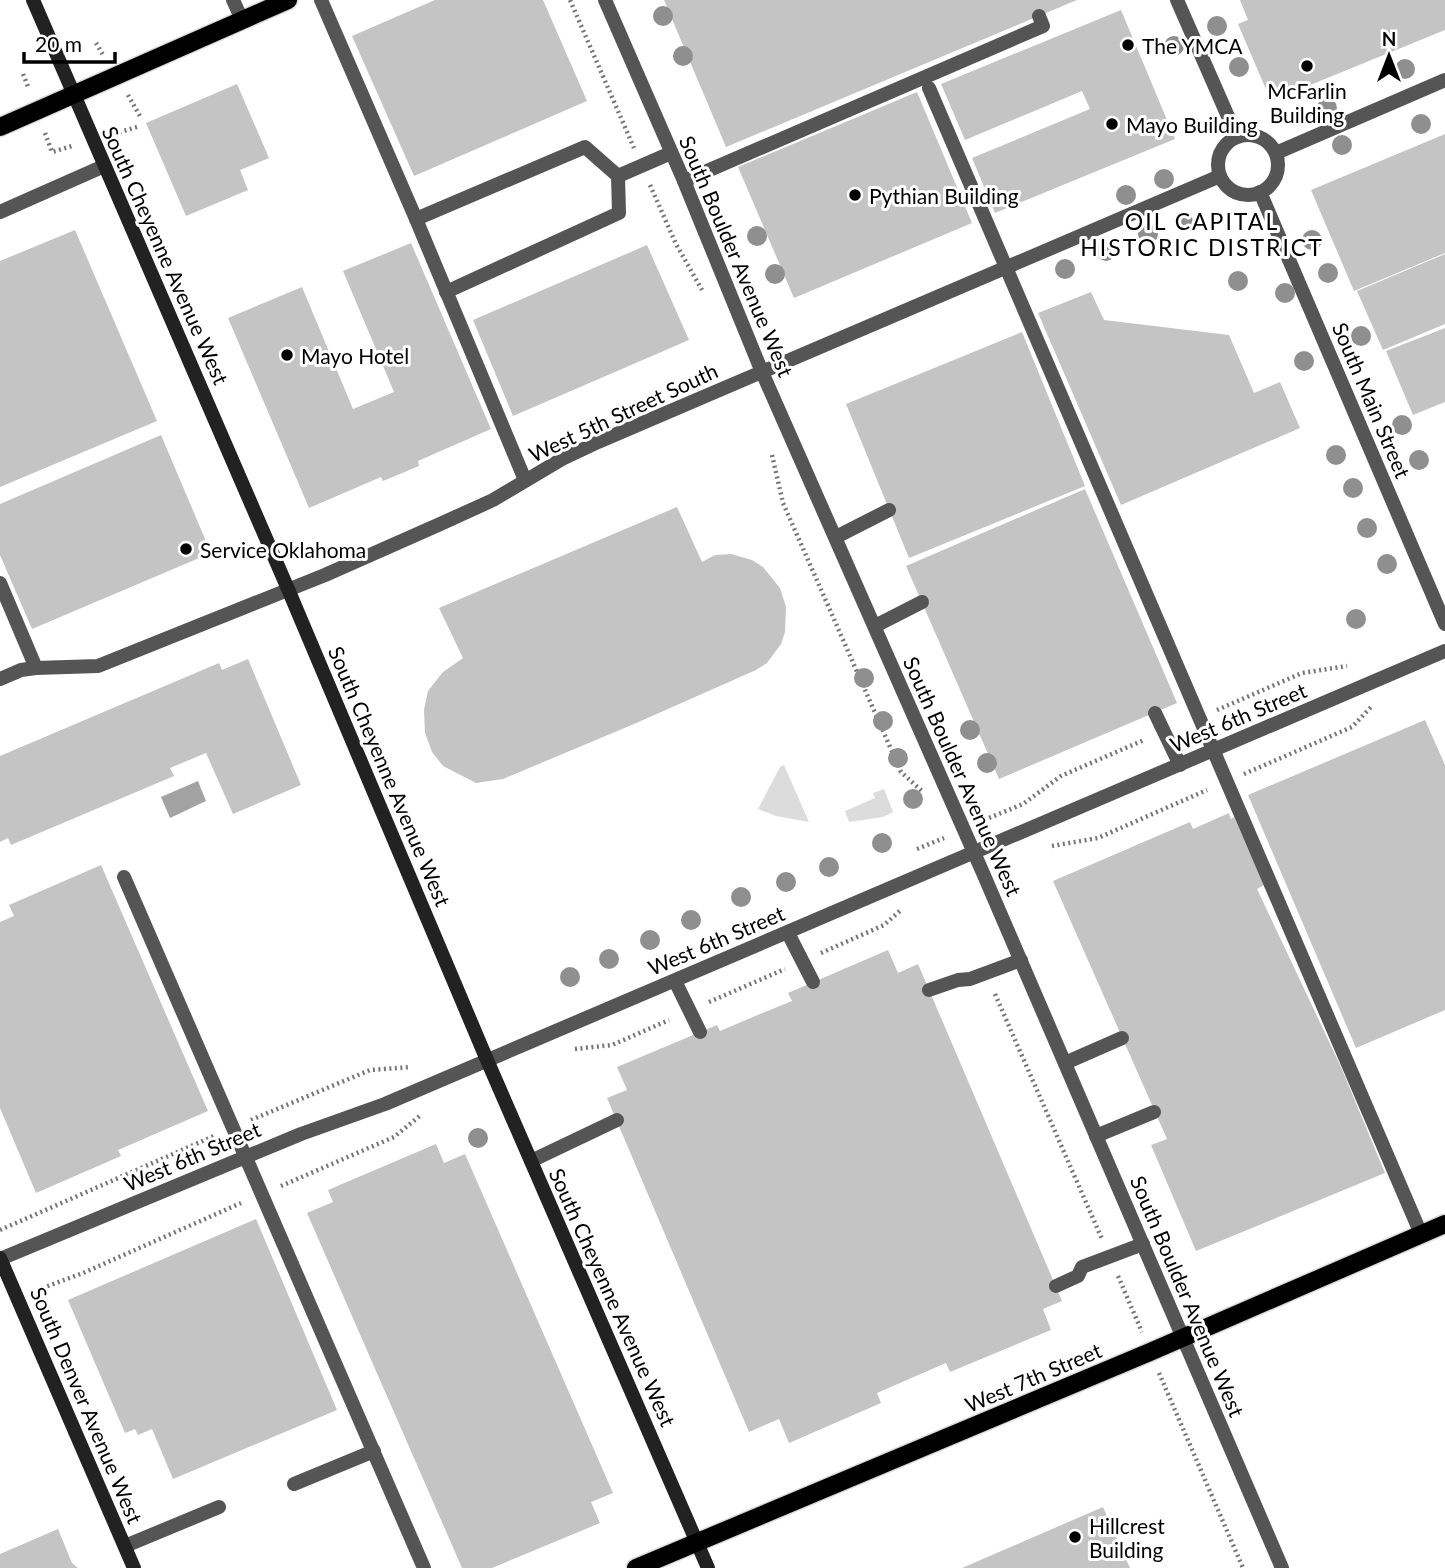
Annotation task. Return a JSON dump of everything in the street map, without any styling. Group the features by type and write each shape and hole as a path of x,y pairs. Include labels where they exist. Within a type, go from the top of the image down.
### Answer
{"main road":[{"name":"South Cheyenne Avenue West","path":"33,0 288,589 487,1060 708,1568"},
{"path":"0,127 288,0"},
{"name":"West 7th Street","path":"636,1568 1183,1338 1445,1224"},
{"name":"South Denver Avenue West","path":"0,1259 134,1568"}],"street":[{"path":"233,0 242,20"},
{"path":"321,0 525,480"},
{"name":"South Boulder Avenue West","path":"605,0 684,181 762,372 1021,960 1282,1568"},
{"path":"1177,0 1237,137"},
{"path":"684,181 1043,26 1039,16"},
{"path":"1276,153 1445,80"},
{"path":"929,88 1422,1234"},
{"path":"1237,137 1260,137 1269,142 1276,153 1278,168 1275,177 1269,186 1260,192 1237,192 1229,188 1220,176 1219,156 1226,144 1237,137"},
{"path":"416,219 585,147 618,176 619,213 446,292"},
{"path":"618,176 671,153"},
{"path":"0,212 104,166"},
{"name":"West 5th Street South","path":"0,679 21,670 36,668 98,666 288,589 493,500 562,458 598,442 1220,176"},
{"name":"South Main Street","path":"1260,192 1445,624"},
{"path":"836,537 889,510"},
{"path":"0,583 36,668"},
{"path":"874,626 922,602"},
{"name":"West 6th Street","path":"0,1259 246,1157 385,1104 1445,651"},
{"path":"1155,713 1180,765"},
{"path":"124,877 424,1568"},
{"path":"788,933 813,982"},
{"path":"929,990 1021,960"},
{"path":"675,981 700,1032"},
{"path":"1065,1062 1122,1038"},
{"path":"1096,1136 1154,1112"},
{"path":"531,1161 617,1120"},
{"path":"1056,1286 1078,1276 1082,1267 1143,1244"},
{"path":"294,1484 374,1451"},
{"path":"125,1546 219,1507"}],"path":[{"name":"South Boulder Avenue West","path":"570,0 676,244 707,299"},
{"name":"South Boulder Avenue West","path":"771,450 783,503 901,772 925,794"},
{"name":"South Boulder Avenue West","path":"940,831 943,838"},
{"path":"574,1049 612,1045 884,925 907,905"},
{"path":"990,971 994,992 1243,1568"}],"shaded area":[{"path":"784,765 809,822 776,816 758,809 780,767"},
{"path":"198,781 206,801 170,818 161,797"},
{"path":"884,789 893,812 883,817 849,822 845,811 875,798 873,793"}],"building":[{"path":"435,0 543,0 587,101 414,176 352,36"},
{"path":"664,0 1077,0 726,147"},
{"name":"McFarlin Building","path":"1240,0 1445,0 1445,30 1271,101 1238,24 1248,20"},
{"name":"Mayo Building","path":"1121,10 1175,139 995,213 972,158 1090,109 1082,91 965,140 941,84"},
{"path":"237,84 269,158 240,170 248,190 186,216 146,123"},
{"name":"Pythian Building","path":"917,92 972,223 794,298 738,167"},
{"path":"1445,134 1445,253 1354,291 1311,190"},
{"path":"75,230 157,421 0,487 0,261"},
{"name":"Mayo Hotel","path":"411,243 491,429 418,461 419,466 383,481 381,477 309,508 228,318 302,287 353,409 394,392 343,271"},
{"path":"647,245 689,340 513,416 473,320"},
{"path":"1445,254 1445,324 1383,350 1357,291"},
{"path":"1091,292 1104,320 1229,335 1254,393 1280,382 1300,428 1121,505 1038,313"},
{"path":"1445,328 1445,402 1413,415 1386,351"},
{"path":"1022,332 1085,486 909,558 846,404"},
{"path":"161,435 211,553 32,629 0,555 0,504"},
{"path":"1085,489 1177,703 999,779 906,566"},
{"path":"677,507 702,562 715,555 731,554 752,560 763,567 780,588 786,607 785,632 781,644 767,663 634,724 503,779 476,783 443,766 432,752 425,733 424,710 428,691 443,672 463,658 439,608"},
{"path":"248,659 301,785 233,814 206,753 170,768 174,776 11,845 8,838 0,842 0,756 219,663 222,670"},
{"path":"1425,720 1445,765 1445,1010 1356,1048 1248,795"},
{"path":"1229,813 1231,819 1234,817 1264,885 1257,889 1341,1067 1385,1173 1196,1251 1151,1145 1167,1139 1053,881 1190,822 1193,829"},
{"path":"101,865 208,1111 118,1150 121,1156 36,1193 0,1108 0,922 14,916 9,905"},
{"path":"888,950 898,973 918,964 1062,1301 1043,1309 1051,1330 950,1372 946,1363 877,1393 881,1403 789,1443 779,1419 749,1432 607,1098 627,1090 617,1067 717,1025 720,1031 792,1001 788,993"},
{"path":"436,1144 444,1163 465,1154 613,1493 591,1502 600,1523 492,1568 462,1568 307,1213 333,1202 328,1190"},
{"path":"256,1219 337,1410 173,1479 152,1429 138,1435 135,1429 125,1433 68,1300"},
{"name":"Hillcrest Building","path":"1103,1507 1130,1568 962,1568"},
{"path":"58,1529 72,1563 78,1568 0,1568 0,1554"}],"place":[{"name":"The YMCA","path":"1128,45"},
{"name":"McFarlin Building","path":"1307,66"},
{"name":"Mayo Building","path":"1112,124"},
{"name":"Pythian Building","path":"855,195"},
{"name":"Mayo Hotel","path":"287,355"},
{"name":"Service Oklahoma","path":"186,549"},
{"name":"Hillcrest Building","path":"1075,1537"}],"district":[{"name":"OIL CAPITAL HISTORIC DISTRICT","path":"1202,234"}]}
